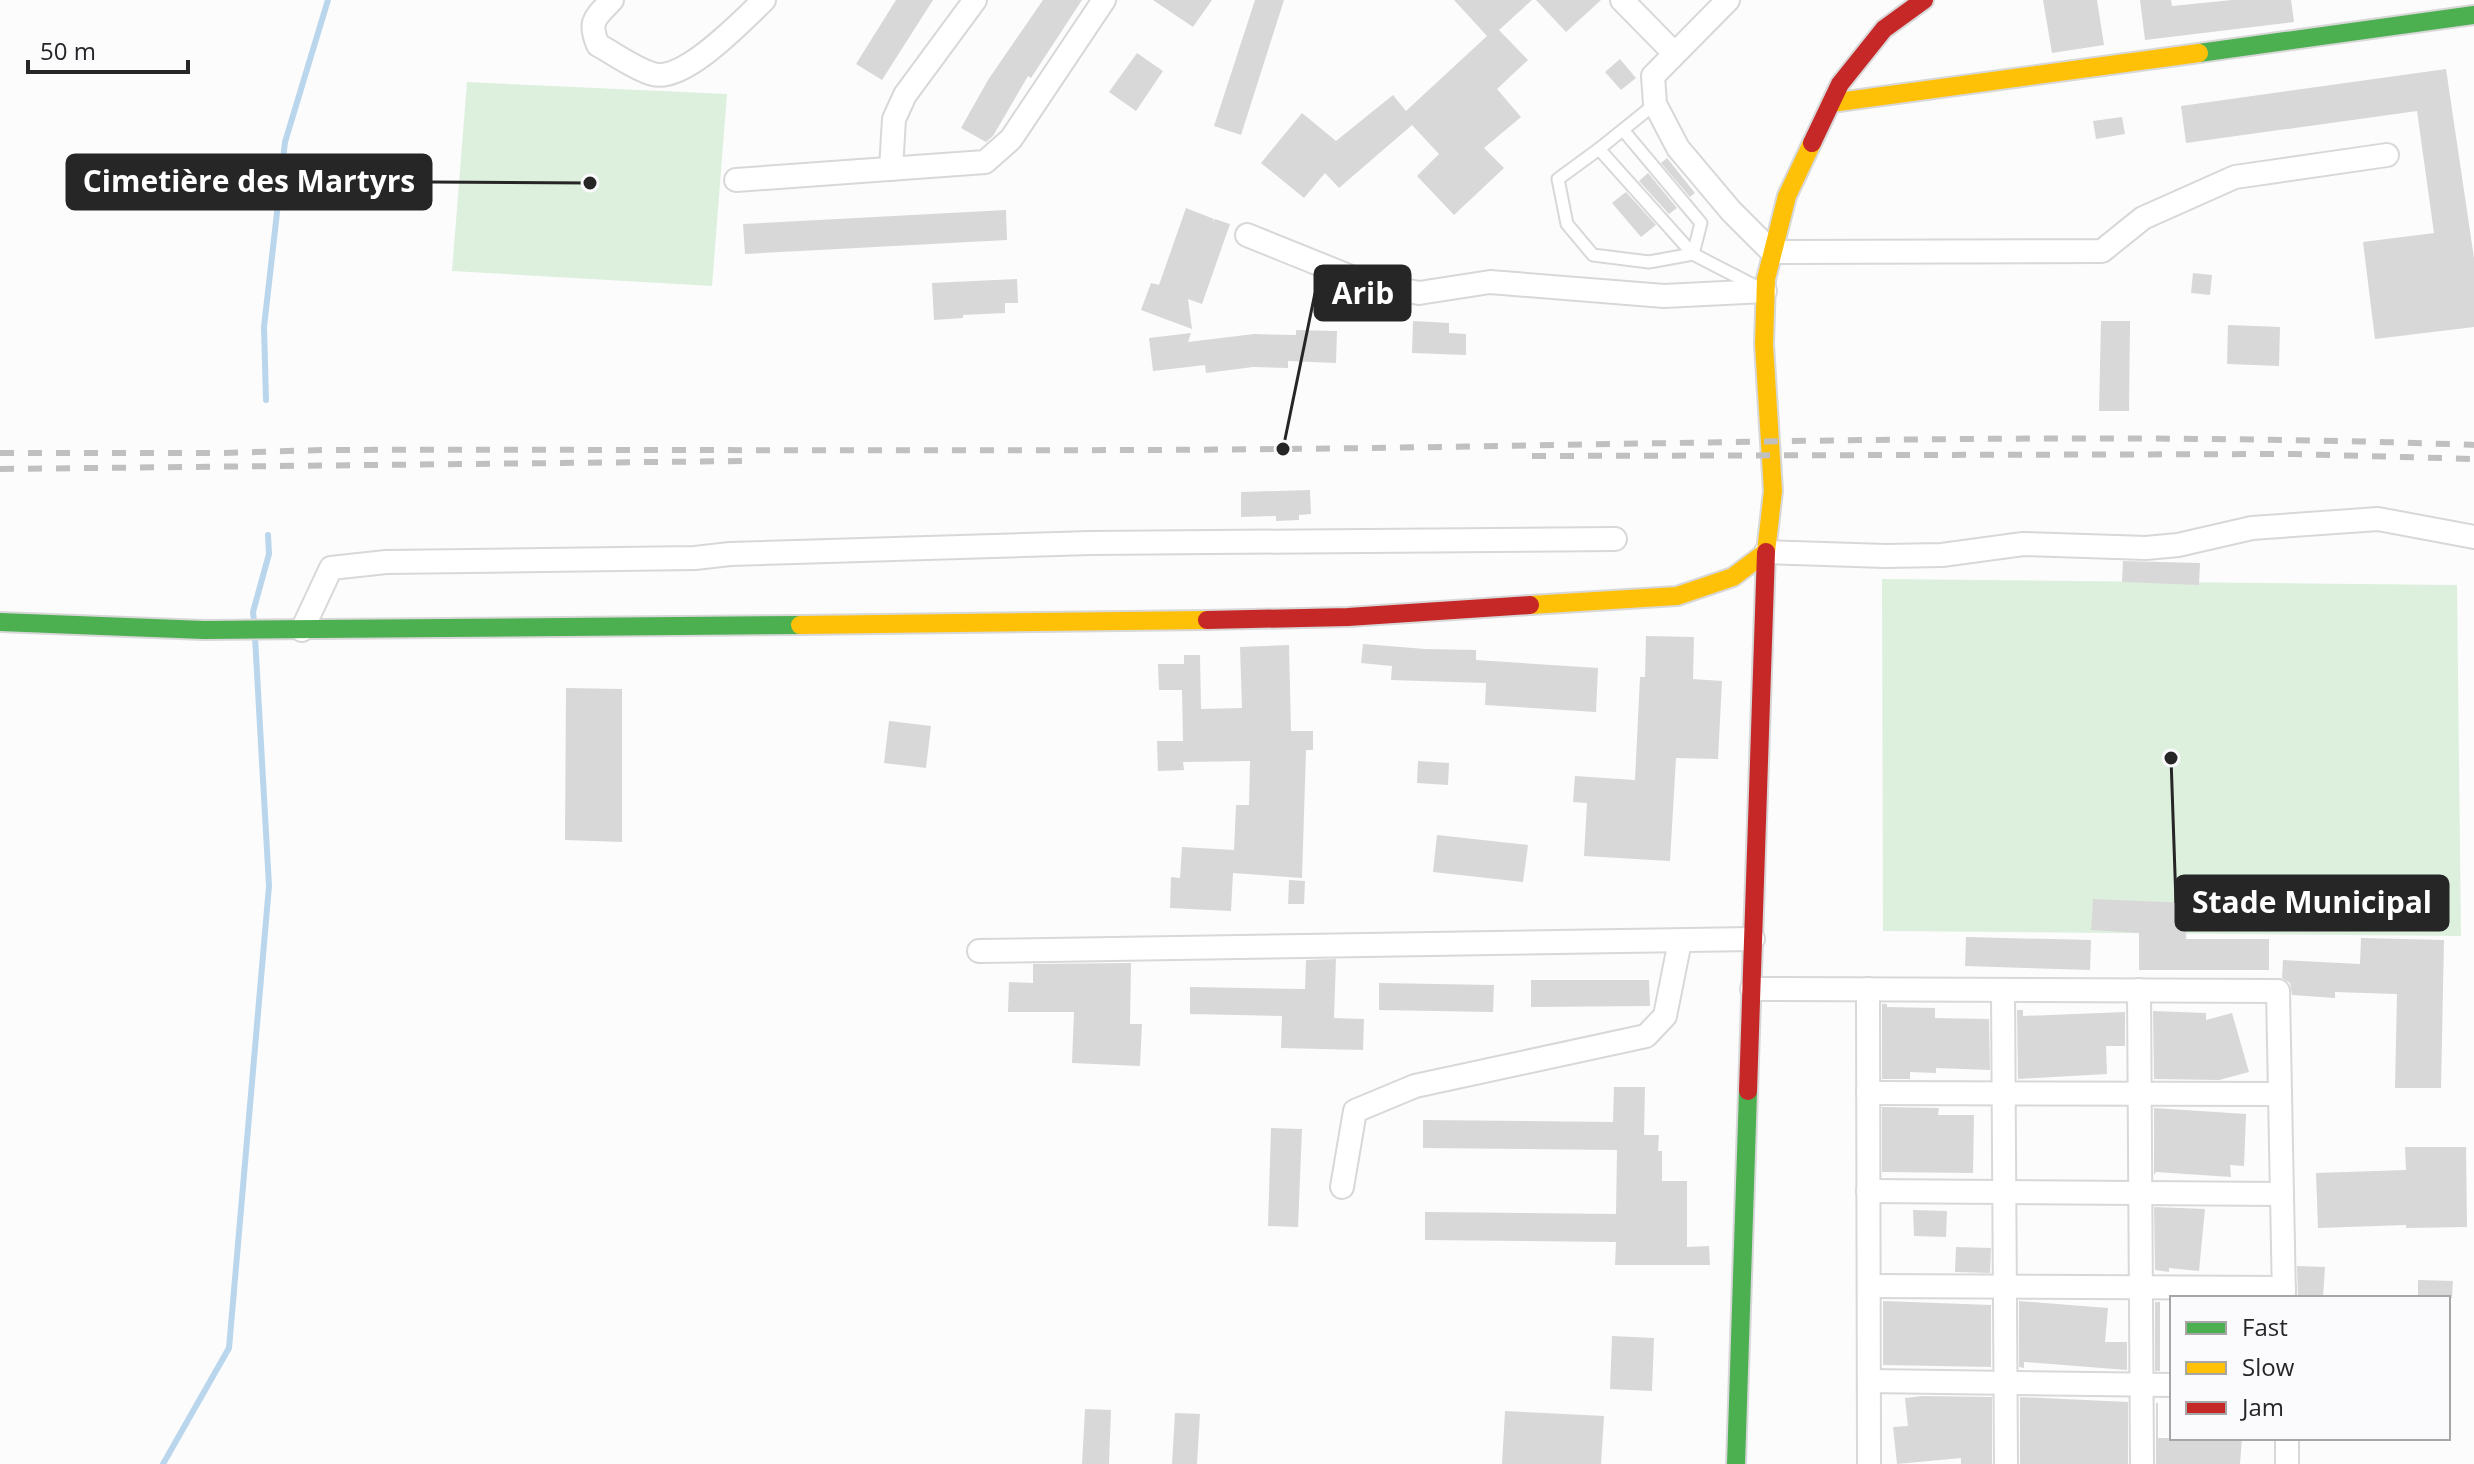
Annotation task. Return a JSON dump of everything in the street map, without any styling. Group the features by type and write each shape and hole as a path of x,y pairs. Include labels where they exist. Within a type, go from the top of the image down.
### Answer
{"main road":[{"path":"1736,1464 1766,552 1773,491 1764,344 1765,291 1787,196 1840,84 1884,29 1924,0"},
{"path":"1831,103 2467,10"},
{"path":"0,622 302,630 1132,622 1408,613 1677,596 1733,577 1766,552"}],"street":[{"path":"612,0 595,18 592,29 598,45 653,74 664,75 683,68 717,44 764,0"},
{"path":"891,169 894,119 905,95 975,0"},
{"path":"736,180 985,162 1011,139 1104,0"},
{"path":"1622,0 1674,53"},
{"path":"1728,0 1653,76 1655,104 1678,148 1731,211 1772,252 2102,251 2143,218 2235,177 2387,155"},
{"path":"1247,235 1366,283 1419,293 1490,282 1664,296 1765,291"},
{"path":"1766,552 1942,555 2023,544 2146,548 2178,545 2252,528 2378,519 2474,537"},
{"path":"302,630 331,568 386,562 695,558 730,554 1090,543 1615,539"},
{"path":"979,951 1753,939"},
{"path":"1342,1187 1355,1111 1415,1086 1646,1036 1665,1016 1680,941"},
{"path":"1752,989 2278,991 2284,1293 2141,1287 1869,1286"},
{"path":"1868,989 1869,1464"},
{"path":"2003,990 2006,1464"},
{"path":"2139,990 2142,1464"},
{"path":"1868,1093 2280,1094"},
{"path":"1868,1191 2282,1194"},
{"path":"1869,1381 2170,1385"},
{"path":"2287,1440 2287,1464"}],"lane":[{"path":"1655,104 1558,179 1567,224 1593,255 1649,262 1693,254"},
{"path":"1623,130 1701,223 1693,254"},
{"path":"1599,149 1693,254 1765,291"}],"green space":[{"path":"467,82 727,94 712,286 452,271"},
{"path":"1882,579 2457,585 2461,936 1883,931"}],"building":[{"path":"896,0 933,0 882,80 856,64"},
{"path":"1043,0 1082,0 1031,78 1028,76 993,136 986,142 961,128 988,80"},
{"path":"1153,0 1212,0 1193,27"},
{"path":"1255,0 1284,0 1241,135 1214,126"},
{"path":"1454,0 1532,0 1499,30 1528,60 1497,89 1521,117 1484,148 1504,168 1454,215 1417,176 1439,154 1412,125 1339,188 1325,173 1304,198 1261,163 1302,113 1336,141 1393,95 1406,111 1487,36"},
{"path":"1536,0 1601,0 1566,32"},
{"path":"2043,0 2097,0 2104,45 2052,53"},
{"path":"2140,0 2171,0 2172,6 2232,0 2291,0 2294,22 2145,40"},
{"path":"1137,53 1163,71 1136,111 1109,92"},
{"path":"1620,59 1636,78 1621,90 1605,72"},
{"path":"2446,69 2474,258 2474,327 2375,339 2363,242 2434,233 2417,111 2186,143 2181,106"},
{"path":"2122,117 2125,134 2096,139 2093,121"},
{"path":"1667,158 1695,193 1690,197 1661,163"},
{"path":"1648,173 1677,208 1669,214 1639,181"},
{"path":"1626,192 1656,225 1641,237 1612,203"},
{"path":"1186,208 1214,219 1213,222 1215,219 1230,224 1202,304 1188,299 1192,329 1141,310 1151,283 1159,285"},
{"path":"1006,210 1007,240 745,254 743,224"},
{"path":"2193,273 2212,275 2210,295 2191,293"},
{"path":"1017,279 1018,303 1005,303 1005,313 934,320 932,283"},
{"path":"1413,321 1449,323 1449,333 1466,334 1466,355 1412,353"},
{"path":"2101,321 2130,321 2129,411 2099,411"},
{"path":"2228,325 2280,327 2279,366 2227,364"},
{"path":"1296,330 1337,331 1336,363 1288,361 1288,368 1253,367 1206,373 1205,365 1153,371 1149,338 1191,333 1188,342 1254,334 1296,335"},
{"path":"1310,490 1311,514 1299,515 1299,520 1276,521 1276,516 1241,517 1241,492"},
{"path":"2123,561 2200,563 2199,585 2122,582"},
{"path":"1646,636 1694,637 1693,679 1722,681 1718,759 1676,758 1670,861 1584,856 1587,803 1573,802 1575,776 1635,780 1640,677 1645,677"},
{"path":"1363,644 1476,650 1476,660 1598,668 1596,712 1485,705 1486,683 1391,680 1392,666 1361,663"},
{"path":"1289,645 1291,731 1313,731 1313,750 1306,750 1302,878 1233,873 1231,911 1170,908 1171,877 1180,878 1182,847 1234,850 1236,805 1249,805 1250,761 1183,762 1184,770 1158,771 1157,741 1183,741 1182,690 1159,690 1158,664 1184,664 1184,655 1200,655 1201,709 1242,708 1240,647"},
{"path":"566,688 622,689 622,842 565,840"},
{"path":"889,721 931,726 926,768 884,763"},
{"path":"1418,761 1449,763 1448,785 1417,783"},
{"path":"1437,835 1528,845 1523,882 1433,872"},
{"path":"1289,880 1305,881 1304,904 1288,904"},
{"path":"2093,899 2188,903 2186,939 2269,939 2269,970 2139,970 2139,933 2091,930"},
{"path":"1966,937 2091,940 2090,970 1965,966"},
{"path":"2361,938 2444,940 2441,1088 2395,1088 2397,994 2335,992 2335,998 2292,995 2290,983 2282,978 2283,960 2360,964"},
{"path":"1336,959 1334,1018 1364,1019 1363,1050 1281,1048 1282,1016 1190,1014 1190,987 1305,989 1306,960"},
{"path":"1131,963 1130,1024 1142,1024 1140,1066 1072,1063 1074,1012 1008,1012 1009,982 1033,983 1033,964"},
{"path":"1531,980 1649,980 1650,1006 1531,1007"},
{"path":"1379,983 1494,985 1493,1012 1379,1010"},
{"path":"1882,1004 1887,1004 1887,1007 1935,1008 1935,1018 1989,1019 1990,1070 1936,1068 1936,1073 1910,1072 1910,1079 1882,1079"},
{"path":"2017,1010 2023,1010 2023,1016 2125,1012 2125,1046 2106,1046 2107,1074 2018,1079"},
{"path":"2153,1011 2206,1013 2206,1020 2232,1013 2249,1072 2219,1080 2154,1079"},
{"path":"1614,1087 1645,1087 1644,1135 1659,1135 1662,1181 1687,1181 1687,1247 1709,1246 1710,1265 1615,1265 1616,1242 1425,1240 1425,1212 1616,1214 1617,1150 1423,1148 1423,1120 1613,1122"},
{"path":"1882,1107 1939,1108 1938,1115 1974,1115 1973,1173 1882,1172"},
{"path":"2154,1108 2246,1114 2244,1166 2230,1165 2231,1177 2156,1172 2154,1175"},
{"path":"1271,1128 1302,1129 1298,1227 1268,1226"},
{"path":"2405,1147 2466,1147 2467,1227 2406,1228 2406,1225 2318,1228 2316,1173 2406,1170"},
{"path":"2154,1207 2205,1209 2199,1271 2155,1270"},
{"path":"1913,1210 1947,1211 1946,1237 1914,1236"},
{"path":"1956,1247 1991,1248 1990,1273 1955,1272"},
{"path":"2297,1266 2325,1267 2323,1296 2298,1296"},
{"path":"2418,1280 2453,1281 2452,1298 2418,1296"},
{"path":"1883,1301 1991,1305 1991,1367 1883,1365"},
{"path":"2019,1301 2108,1308 2105,1342 2127,1342 2127,1370 2024,1362 2024,1368 2019,1367"},
{"path":"2155,1302 2160,1302 2160,1371 2155,1371"},
{"path":"1612,1336 1654,1338 1652,1391 1610,1389"},
{"path":"1992,1397 1992,1464 1961,1464 1961,1458 1897,1464 1893,1427 1908,1426 1905,1398"},
{"path":"2020,1397 2128,1402 2128,1464 2020,1464"},
{"path":"2156,1403 2158,1438 2242,1440 2240,1464 2156,1464"},
{"path":"1085,1409 1111,1410 1109,1464 1082,1464"},
{"path":"1505,1411 1604,1416 1601,1464 1502,1464"},
{"path":"1175,1413 1200,1414 1197,1464 1172,1464"}],"waterway":[{"path":"266,400 264,327 285,142 328,0"},
{"path":"254,622 253,612 269,554 268,535"},
{"path":"163,1464 229,1348 269,886 255,637"}],"railway":[{"path":"0,453 1165,450 2028,439 2474,445"},
{"path":"1532,456 2293,454 2474,459"},
{"path":"0,469 748,461"}],"traffic: fast":[{"path":"2199,53 2474,15"},
{"path":"0,622 204,630 800,625"},
{"path":"1736,1464 1748,1091"}],"traffic: slow":[{"path":"1831,103 2199,53"},
{"path":"1530,605 1677,596 1733,577 1766,552 1773,491 1764,344 1766,279 1787,196 1812,143"},
{"path":"800,625 1207,620"}],"traffic: jam":[{"path":"1812,143 1840,84 1884,29 1924,0"},
{"path":"1748,1091 1766,552"},
{"path":"1207,620 1348,617 1530,605"}],"place":[{"name":"Cimetière des Martyrs","path":"590,183"},
{"name":"Arib","path":"1283,449"},
{"name":"Stade Municipal","path":"2171,758"}]}
